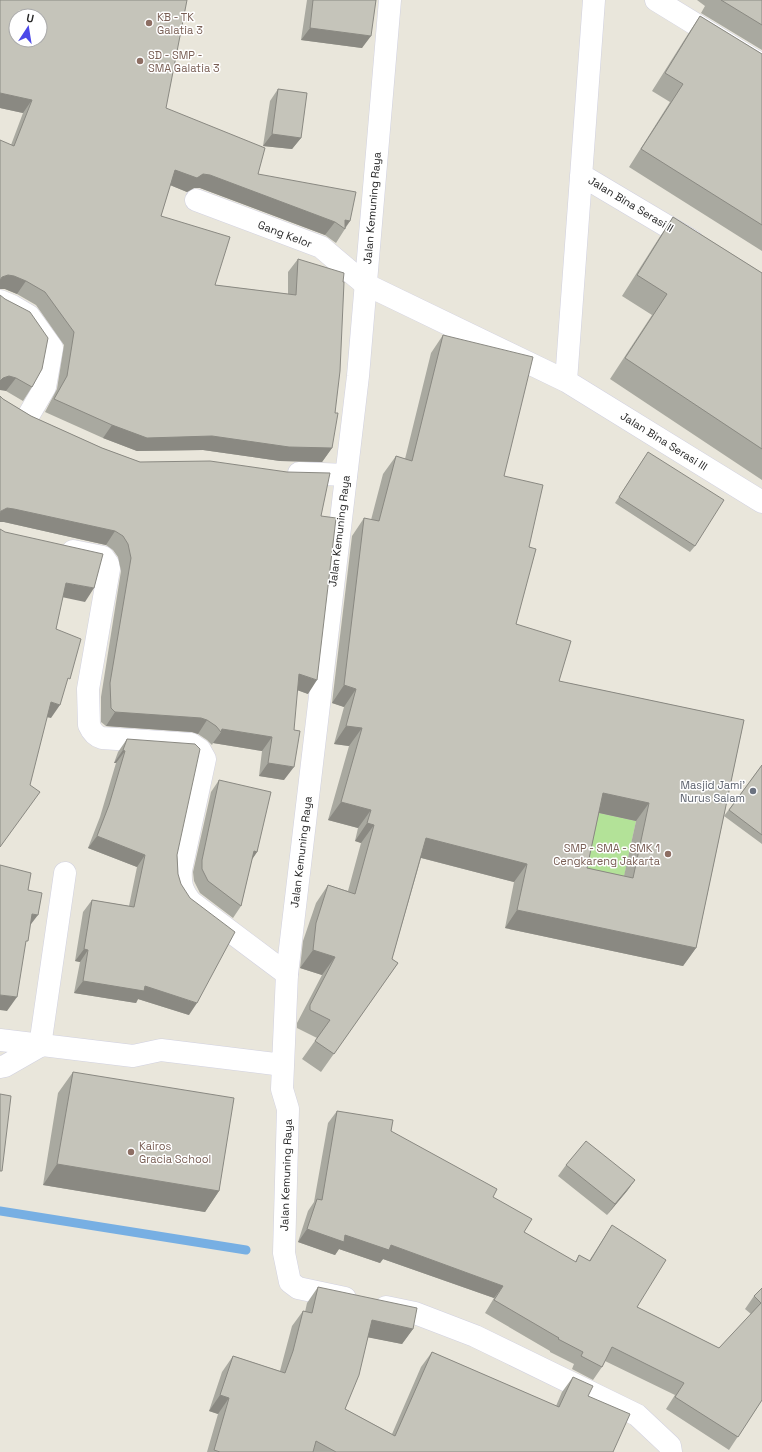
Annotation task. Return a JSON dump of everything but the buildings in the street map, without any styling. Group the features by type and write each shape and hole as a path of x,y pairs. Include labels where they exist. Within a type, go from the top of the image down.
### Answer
{"street":[{"name":"Jalan Kemuning Raya","path":"390,0 358,376 287,974 282,1089 288,1109 284,1253 290,1282 298,1288 415,1313 475,1336 637,1415 670,1446 671,1452"},
{"path":"566,381 594,0"},
{"path":"656,0 762,65"},
{"name":"Jalan Bina Serasi II","path":"582,175 708,251"},
{"name":"Gang Kelor","path":"196,200 321,247 365,284 566,381"},
{"path":"0,301 29,316 52,348 45,387 35,421 7,406"},
{"name":"Jalan Bina Serasi III","path":"566,381 762,502"},
{"path":"279,473 346,475"},
{"path":"50,546 103,557 108,564 109,569 88,689 89,725 91,730 97,737 102,738 191,744 200,750 205,759 181,870 180,881 184,894 191,902 287,974"},
{"path":"40,1046 65,873"},
{"path":"0,1040 133,1056 161,1050 283,1065"},
{"path":"0,1067 40,1046"}],"green space":[{"path":"590,811 636,821 620,896 574,886"}],"waterway":[{"path":"0,1211 246,1250"}],"place":[{"name":"KB - TK Galatia 3","path":"149,23"},
{"name":"SD - SMP - SMA Galatia 3","path":"140,61"},
{"name":"Masjid Jami' Nurus Salam","path":"753,791"},
{"name":"SMP - SMA - SMK 1 Cengkareng Jakarta","path":"668,854"},
{"name":"Kairos Gracia School","path":"131,1152"}]}
